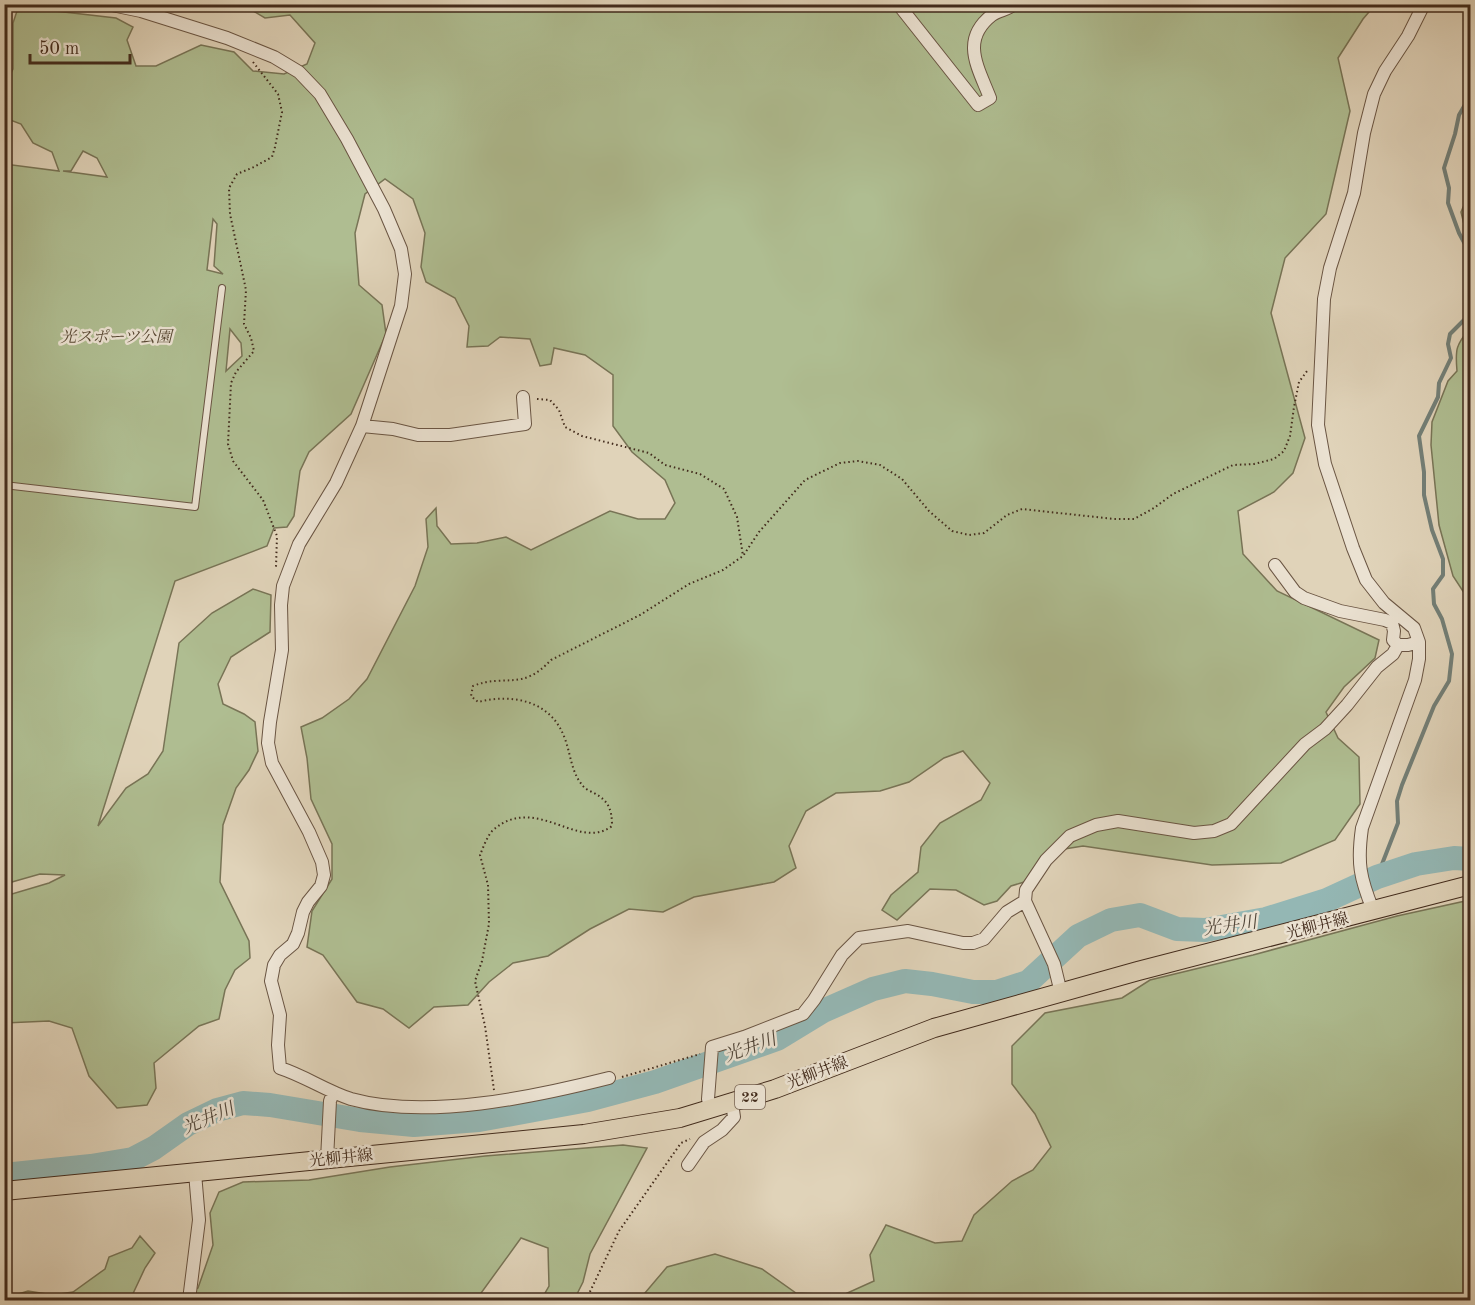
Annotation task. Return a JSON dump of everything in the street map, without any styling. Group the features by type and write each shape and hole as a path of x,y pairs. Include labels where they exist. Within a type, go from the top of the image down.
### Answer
{"main road":[{"name":"光柳井線","path":"4,1191 584,1134 670,1120 732,1103 934,1028 1370,902 1470,885"}],"street":[{"path":"106,4 141,11 245,45 274,57 299,72 320,94 347,139 384,209 401,249 405,274 401,306 362,426 336,483 299,544 283,586 282,650 268,743 272,763 309,832 322,862 324,875 321,886 303,912 298,933 292,944 280,955 274,965 271,981 280,1015 278,1045 280,1068 299,1074 332,1097 375,1104 420,1107 443,1107 495,1100 609,1078"},
{"path":"898,4 978,105 990,98 973,52 975,38 981,27 994,13 1014,4"},
{"path":"1370,902 1359,871 1362,828 1415,680 1419,642 1413,628 1384,603 1366,580 1353,548 1324,464 1318,425 1320,365 1324,299 1354,193 1364,133 1374,94 1424,4"},
{"path":"362,426 393,429 418,435 450,435 525,424 523,397"},
{"path":"1275,565 1295,592 1304,598 1340,611 1392,623 1394,640 1398,645"},
{"path":"1398,645 1419,642"},
{"path":"1061,993 1054,964 1025,901 1026,890 1046,860 1070,836 1096,825 1118,820 1194,833 1214,831 1232,824 1305,744 1325,729 1377,667 1393,654 1398,645"},
{"path":"711,1109 708,1100 712,1047 803,1014 842,955 859,938 908,931 963,943 973,943 984,939 1007,912 1025,901"},
{"path":"327,1158 332,1097"},
{"path":"688,1164 704,1142 722,1130 734,1117 732,1103"},
{"path":"189,1300 199,1220 195,1173"}],"lane":[{"path":"4,485 195,507 222,288"}],"path":[{"path":"245,45 245,52 278,94 282,112 272,156 237,174 229,188 230,214 246,290 243,324 254,351 236,372 231,383 228,444 232,461 263,500 277,536 276,571 278,580 283,586"},
{"path":"495,1100 485,1026 475,981 482,961 489,924 488,885 480,855 492,831 513,818 543,818 591,834 604,832 612,826 612,812 605,799 584,788 573,770 565,739 557,722 542,707 528,701 503,698 478,702 471,696 473,686 487,681 525,679 541,671 551,660 640,615 690,584 723,570 743,556 759,532 805,480 840,463 858,461 880,465 902,479 929,511 952,531 969,535 984,533 1006,514 1022,509 1134,519 1173,494 1233,465 1254,464 1274,459 1284,451 1290,436 1293,407 1299,382 1307,370 1320,365"},
{"path":"523,397 550,400 560,410 565,427 582,436 649,453 665,465 700,474 724,489 737,517 743,556"},
{"path":"609,1078 615,1079 711,1052"},
{"path":"586,1300 619,1231 681,1143 691,1138 704,1142"}],"green space":[{"name":"光スポーツ公園","path":"243,5 1375,5 1363,19 1338,58 1350,111 1326,214 1285,258 1271,313 1305,438 1293,473 1274,492 1238,511 1243,554 1277,591 1379,640 1375,658 1344,687 1326,712 1338,738 1359,757 1360,804 1335,840 1281,863 1212,865 1083,846 1046,852 1024,882 1011,886 997,901 984,905 956,890 930,889 897,920 882,910 891,895 918,872 921,847 940,823 981,800 990,783 963,751 944,758 909,782 880,791 836,793 806,811 789,846 796,868 774,882 694,897 663,912 629,909 590,929 548,956 513,963 489,982 468,1005 434,1007 409,1028 383,1009 357,1002 323,955 307,947 312,911 332,879 332,844 311,799 301,727 322,718 349,699 367,679 415,586 428,547 426,519 436,508 437,526 451,544 477,543 506,537 531,550 610,511 638,519 665,519 675,503 665,480 632,452 613,426 613,375 585,355 554,348 551,364 540,366 530,339 500,337 488,346 467,347 469,326 455,298 426,282 421,267 425,233 413,199 385,179 365,194 355,233 359,285 382,305 386,334 351,414 309,452 300,471 294,516 287,527 274,528 267,546 175,581 98,826 126,788 148,774 163,751 179,643 212,613 253,589 271,595 270,632 231,657 218,684 223,704 255,722 258,751 249,770 236,788 223,825 220,882 249,941 250,958 235,970 225,990 219,1019 199,1026 154,1063 156,1088 147,1105 117,1108 89,1076 72,1028 49,1021 5,1023 5,896 49,883 65,875 40,874 5,884 5,164 59,171 52,152 33,143 21,124 5,118 5,85 13,69 13,23 17,11 55,11 116,18 133,27 127,40 136,66 156,66 201,45 234,52 253,71 284,74 307,64 315,43 290,15 265,18","holes":["83,151 97,158 107,177 63,171 71,171","213,219 217,224 214,266 223,274 207,270","230,329 241,343 242,356 226,371"]},
{"path":"1470,191 1470,249 1461,212"},
{"path":"1470,328 1470,602 1453,576 1439,525 1431,445 1432,422 1448,381 1457,371 1456,357 1459,343"},
{"path":"1470,900 1470,1300 639,1300 667,1267 715,1254 762,1269 796,1293 843,1295 874,1281 870,1255 886,1225 935,1243 962,1241 974,1215 1012,1181 1033,1170 1051,1147 1035,1114 1012,1084 1012,1046 1045,1013 1122,998 1150,980 1397,916"},
{"path":"623,1145 647,1148 590,1254 583,1282 574,1300 541,1300 549,1286 548,1248 521,1238 476,1300 179,1300 183,1295 198,1288 213,1245 210,1213 219,1192 243,1182 309,1180 390,1167 485,1156"},
{"path":"140,1236 155,1253 130,1300 5,1300 5,1298 28,1291 53,1295 73,1292 105,1269 109,1257 132,1248"}],"waterway":[{"path":"1470,96 1459,115 1444,168 1449,188 1448,203 1467,248 1465,264 1470,276"},
{"path":"1377,877 1398,823 1397,801 1402,785 1434,706 1449,681 1452,654 1442,619 1434,604 1433,589 1443,575 1443,559 1432,530 1424,495 1424,472 1419,436 1438,397 1439,383 1451,358 1448,344 1450,334 1470,314"},
{"name":"光井川","path":"4,1175 133,1159 154,1148 188,1124 217,1110 243,1103 270,1105 360,1120 414,1125 479,1120 588,1100 655,1082 777,1039 823,1011 873,989 905,981 973,992 997,992 1028,982 1078,936 1111,920 1140,915 1177,929 1205,930 1266,919 1327,900 1377,877 1416,864 1454,858 1470,859"}]}
